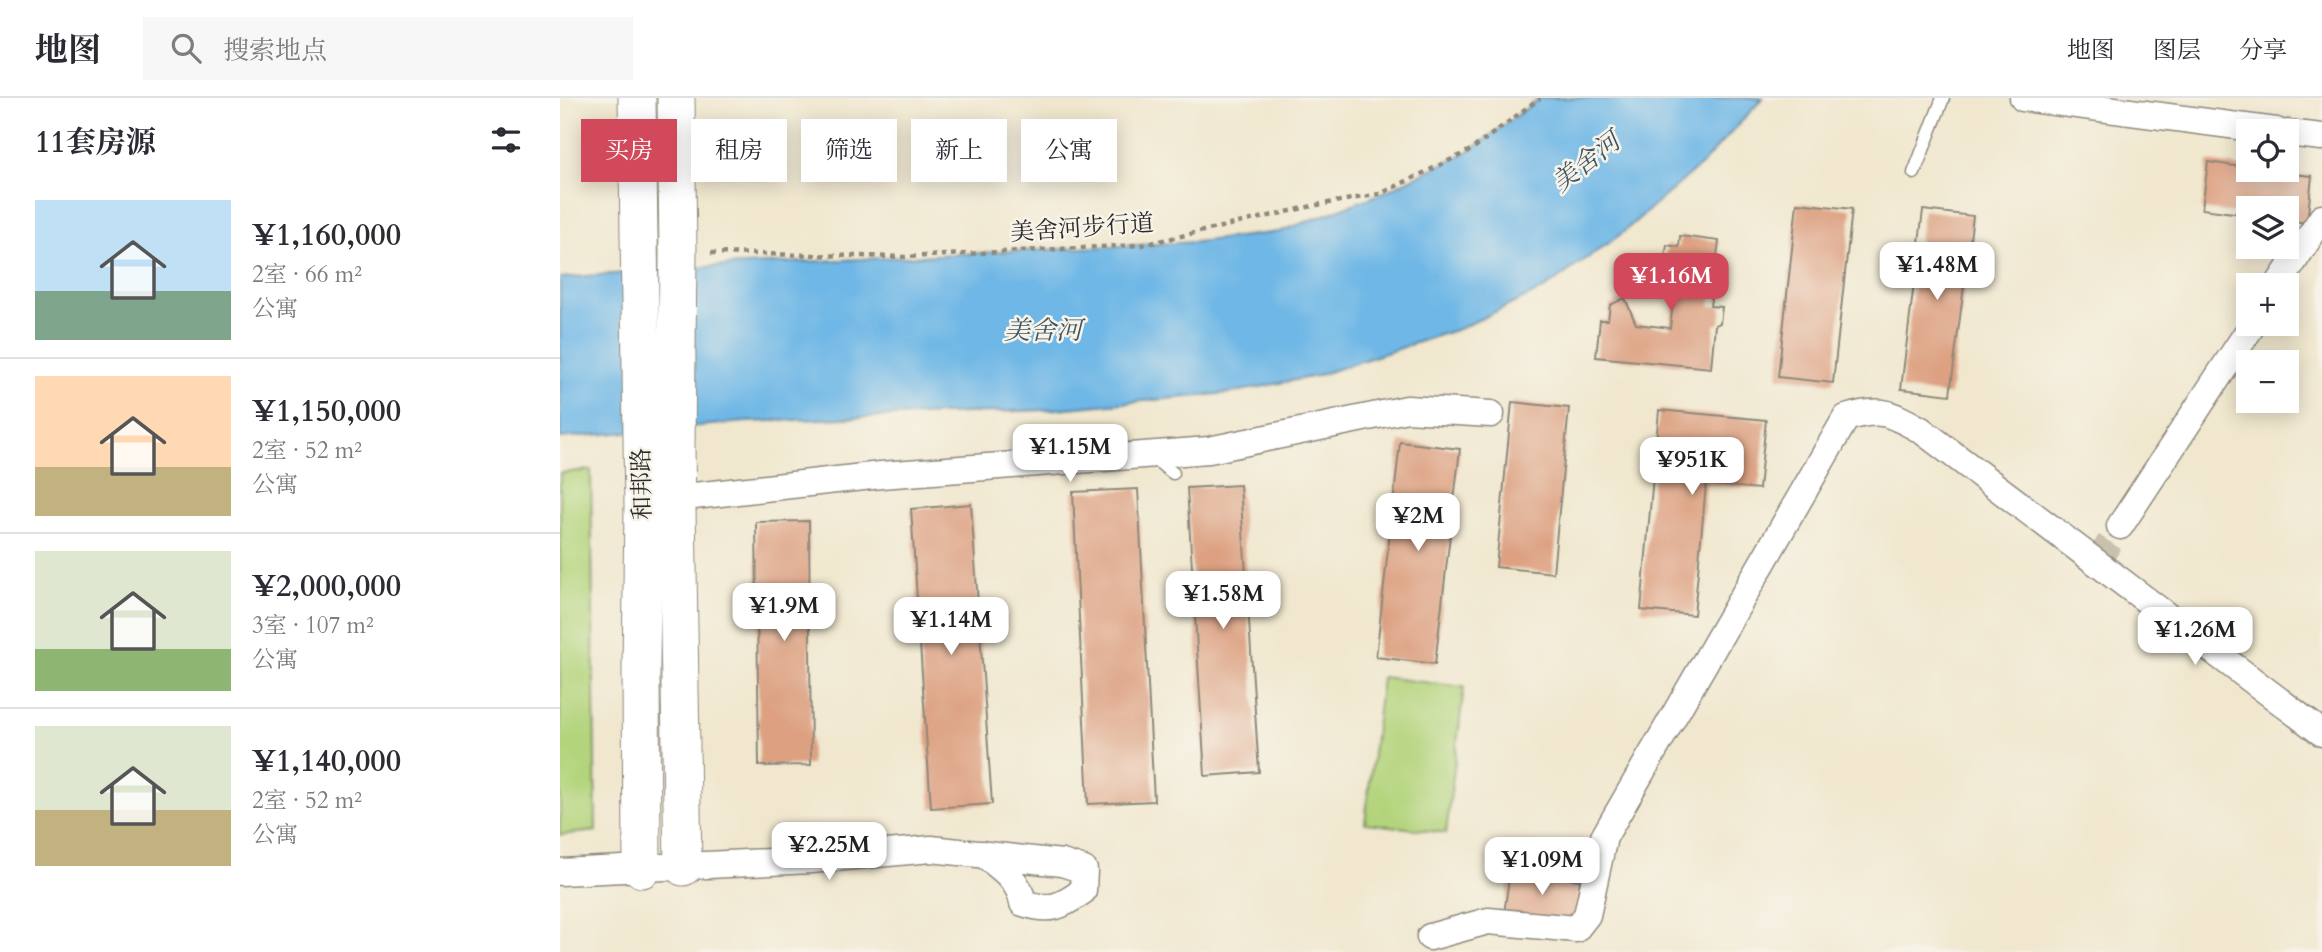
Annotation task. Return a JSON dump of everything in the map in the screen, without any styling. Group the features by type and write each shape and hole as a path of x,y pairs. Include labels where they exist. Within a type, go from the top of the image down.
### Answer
{"street":[{"name":"和邦路","path":"637,98 641,260 658,448 682,867"},
{"name":"和邦路","path":"658,448 678,257 676,98"},
{"path":"2023,98 2236,126"},
{"path":"2299,134 2322,137"},
{"path":"2286,273 2322,218"},
{"path":"2120,526 2245,336"},
{"path":"660,502 881,475 1209,450 1407,409 1491,414"},
{"path":"1430,937 1488,921 1576,929 1587,915 1604,837 1846,418 1867,411 1891,414 1921,430 2322,733"},
{"name":"和邦路","path":"642,869 641,669 660,502"},
{"path":"560,872 811,860 931,849 983,854"}],"lane":[{"path":"1914,173 1942,98"},
{"path":"1149,455 1173,473"}],"path":[{"name":"美舍河步行道","path":"678,257 904,257 1142,245 1317,205 1380,194 1471,150 1541,98"}],"green space":[{"path":"591,470 596,831 560,835 560,473"},
{"path":"1382,677 1464,687 1446,833 1365,823"}],"water":[{"name":"美舍河","path":"1540,98 1763,98 1702,164 1621,234 1544,289 1461,328 1316,376 1230,393 1046,410 746,422 560,438 560,278 706,267 1196,242 1279,232 1380,194 1471,150"}],"building":[{"path":"2208,162 2236,166 2236,182 2299,182 2299,175 2312,176 2307,223 2299,222 2299,196 2236,196 2236,213 2202,209"},
{"path":"1797,203 1852,209 1833,383 1778,377"},
{"path":"1923,210 1973,216 1950,395 1901,389"},
{"path":"1680,236 1719,241 1710,306 1722,307 1720,323 1715,325 1711,368 1596,357 1600,320 1608,320 1610,305 1625,298 1636,324 1670,328 1674,295 1647,291 1649,275 1662,277 1667,245 1679,247"},
{"path":"1512,402 1569,408 1553,573 1496,567"},
{"path":"1659,410 1766,420 1759,489 1706,484 1694,615 1641,610"},
{"path":"1400,442 1460,449 1435,664 1376,657"},
{"path":"1240,485 1259,772 1205,776 1187,488"},
{"path":"1138,489 1154,801 1088,804 1073,492"},
{"path":"971,504 992,804 931,808 911,509"},
{"path":"809,521 811,765 759,766 756,522"},
{"path":"1510,871 1580,880 1574,923 1504,914"}],"tunnel":[{"path":"2096,564 2120,526"}]}
